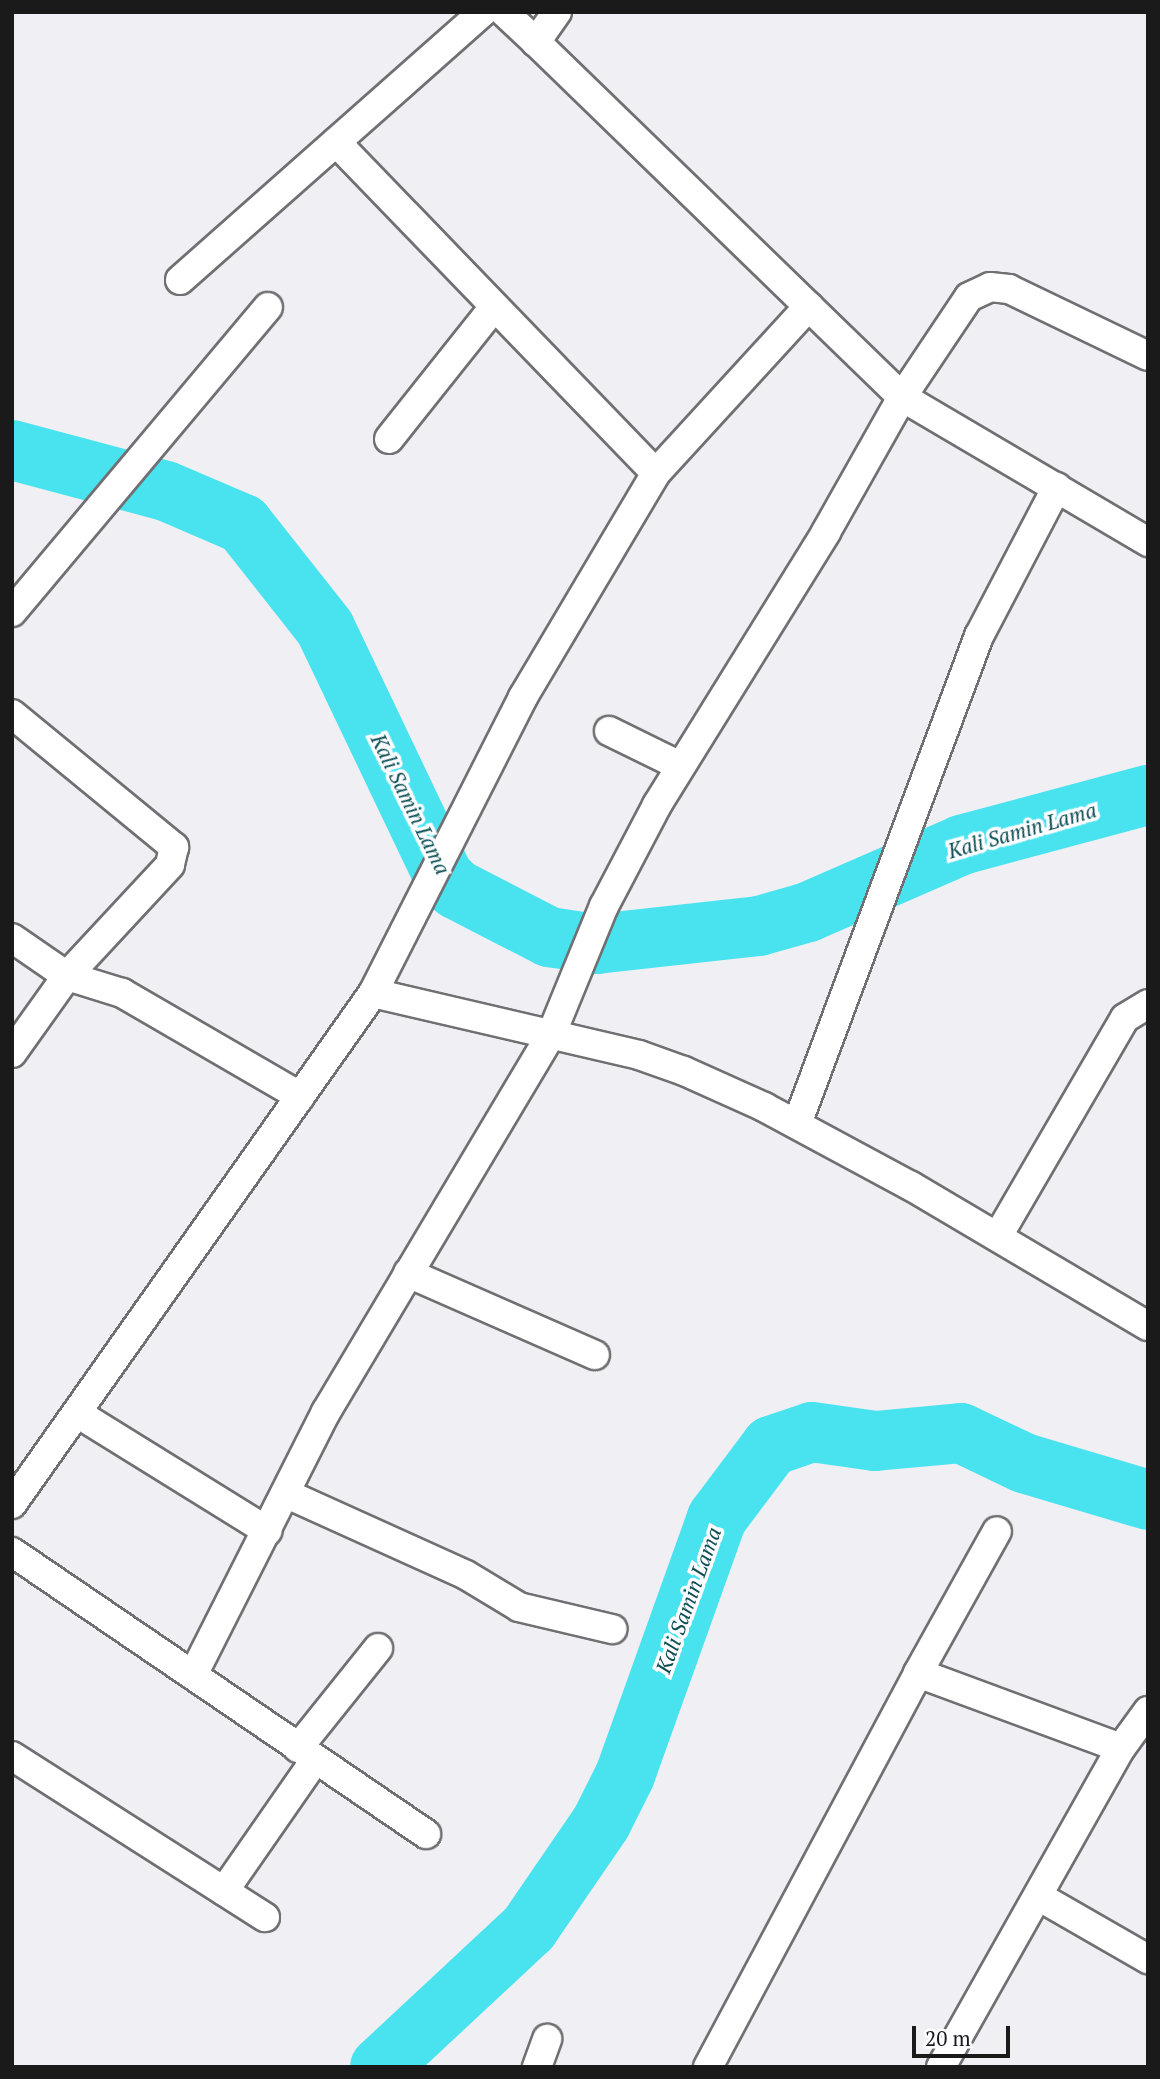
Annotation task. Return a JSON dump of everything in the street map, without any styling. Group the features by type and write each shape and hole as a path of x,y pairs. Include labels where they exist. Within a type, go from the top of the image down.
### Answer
{"street":[{"path":"180,280 483,12"},
{"path":"504,12 902,397 1148,542"},
{"path":"536,42 557,12"},
{"path":"336,142 656,473"},
{"path":"193,1675 287,1494 326,1412 551,1035 604,906 680,766 826,532 902,397 969,297 990,287 1009,289 1148,356"},
{"path":"12,1504 373,993 523,697 656,473 809,306"},
{"path":"12,612 268,307"},
{"path":"389,439 494,307"},
{"path":"797,1124 979,636 1057,487"},
{"path":"12,714 174,847 170,864 67,976 12,1053"},
{"path":"609,731 680,766"},
{"path":"12,938 67,976 122,993 300,1096"},
{"path":"373,993 639,1055 797,1124 998,1236 1148,1326"},
{"path":"998,1236 1125,1018 1148,1004"},
{"path":"408,1273 595,1355"},
{"path":"77,1413 267,1531"},
{"path":"287,1494 466,1575 519,1607 612,1629"},
{"path":"708,2067 918,1673 997,1531"},
{"path":"12,1552 426,1834"},
{"path":"224,1891 307,1754 378,1648"},
{"path":"918,1673 1121,1748"},
{"path":"942,2067 1041,1896 1121,1748 1148,1711"},
{"path":"12,1756 265,1917"},
{"path":"1041,1896 1148,1959"},
{"path":"537,2067 547,2039"}],"waterway":[{"name":"Kali Samin Lama","path":"12,450 166,491 243,524 325,628 444,877 456,889 549,937 596,944 759,926 808,912 961,845 1148,795"},
{"name":"Kali Samin Lama","path":"380,2067 529,1928 601,1823 625,1775 717,1518 771,1446 812,1432 875,1441 961,1433 1024,1463 1148,1500"}]}
